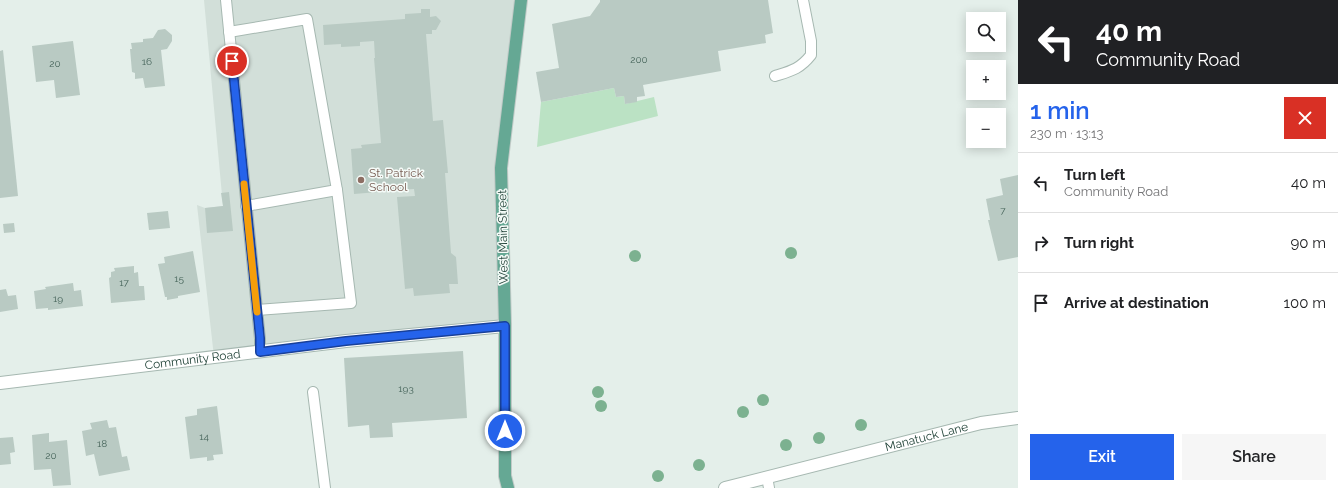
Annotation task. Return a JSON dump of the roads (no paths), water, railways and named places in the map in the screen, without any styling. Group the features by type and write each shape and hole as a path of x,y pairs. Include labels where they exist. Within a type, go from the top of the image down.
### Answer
{"main road":[{"name":"West Main Street","path":"508,488 505,476 505,326 501,168 521,0"}],"street":[{"name":"Community Road","path":"0,383 346,341 505,326"},
{"name":"Manatuck Lane","path":"725,488 768,483 836,460 981,423 1018,418"}],"lane":[{"path":"226,0 260,338 260,352"},
{"path":"775,76 801,66 811,55 811,41 803,0"},
{"path":"229,32 307,19 337,190 351,302 257,310"},
{"path":"246,206 337,190"},
{"path":"313,392 325,488"}],"place":[{"name":"St. Patrick School","path":"361,180"}]}
